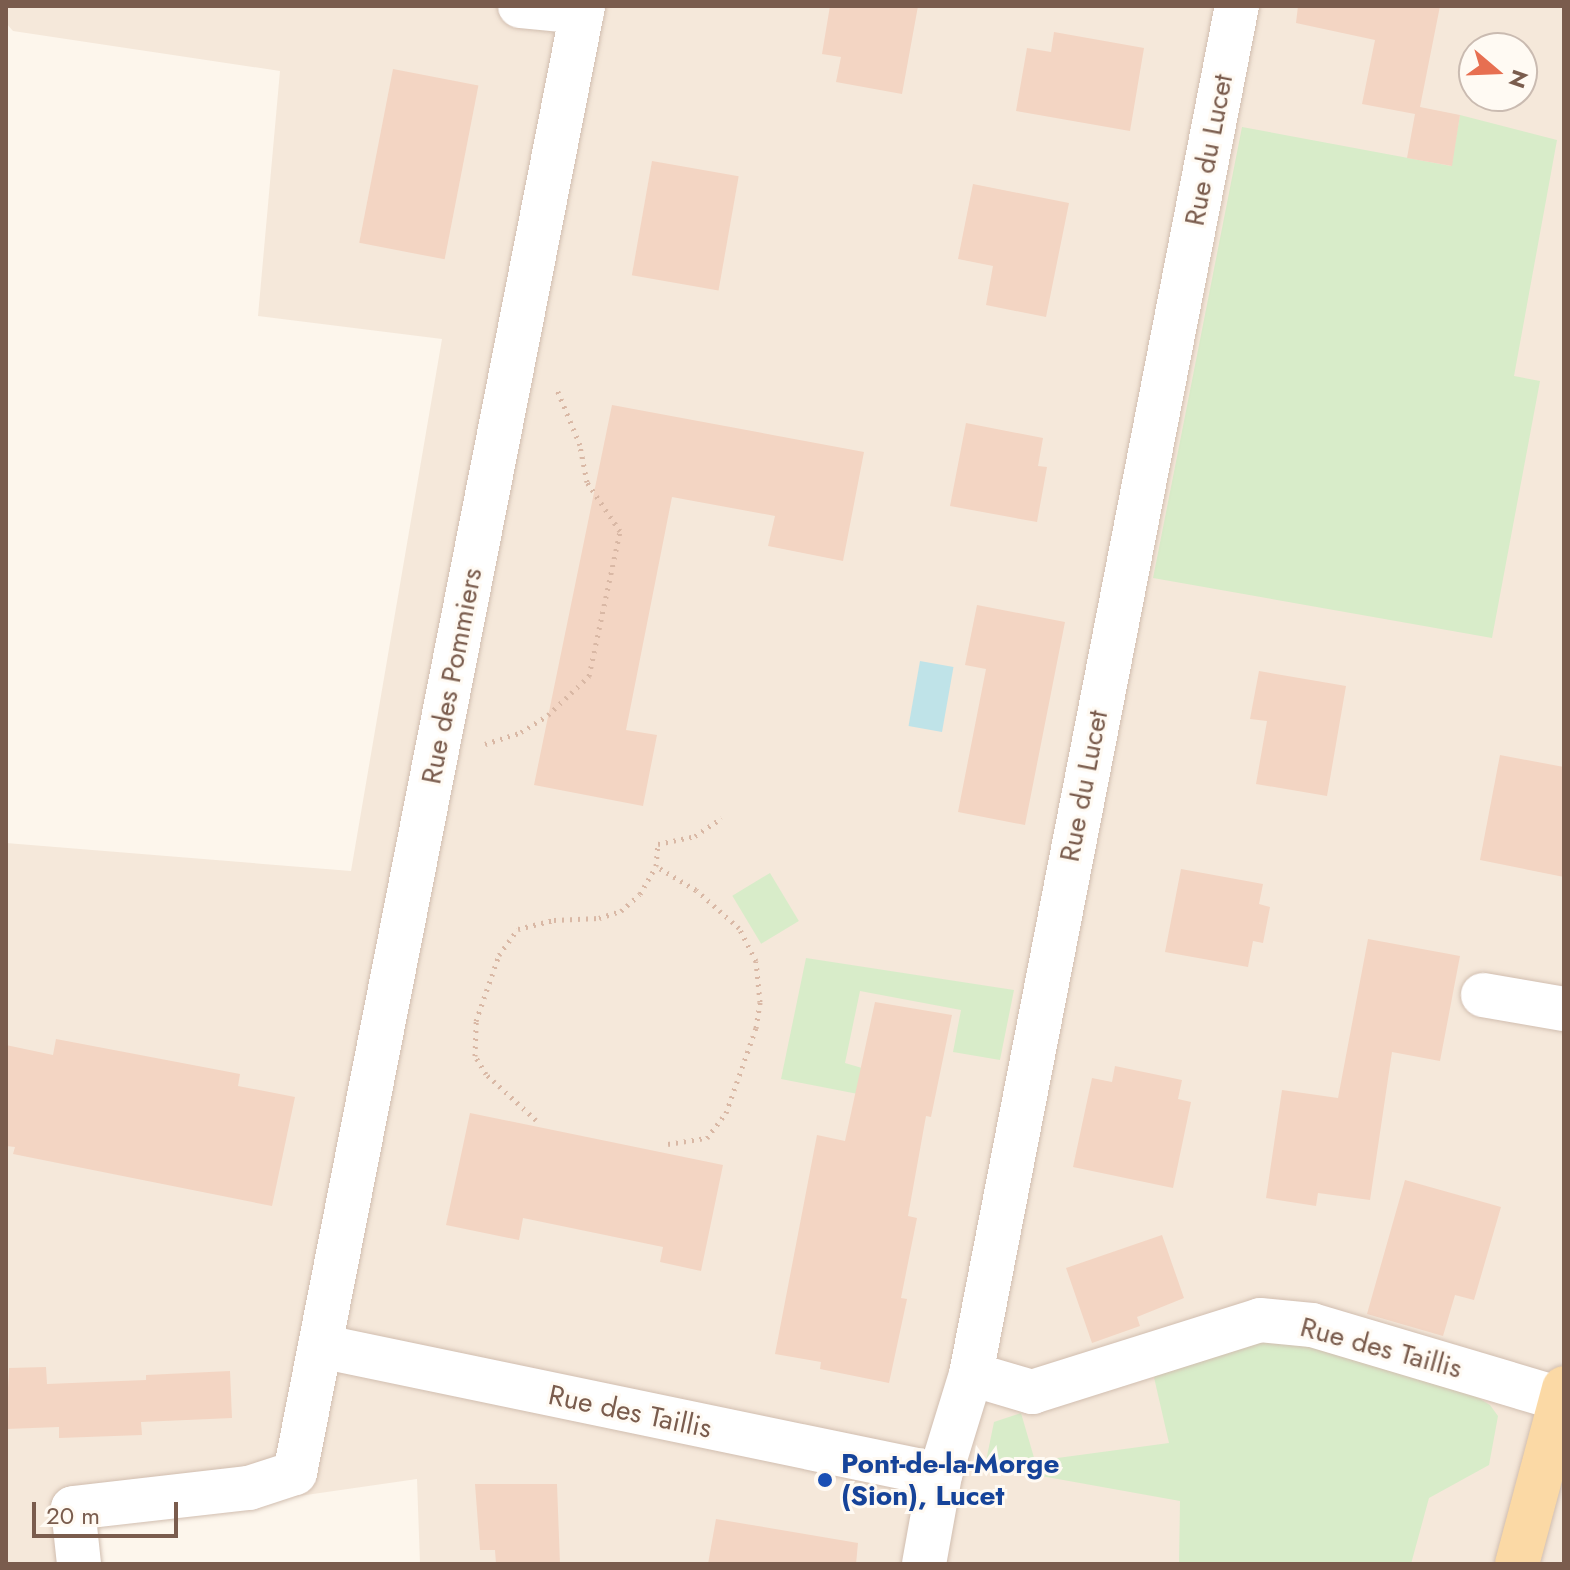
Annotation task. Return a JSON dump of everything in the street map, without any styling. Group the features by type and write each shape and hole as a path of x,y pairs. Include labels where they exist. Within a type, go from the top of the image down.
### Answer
{"main road":[{"path":"1517,1564 1562,1393"}],"street":[{"path":"520,6 582,9"},
{"name":"Rue du Lucet","path":"924,1564 940,1475 971,1374 1237,6"},
{"name":"Rue des Pommiers","path":"79,1564 73,1508 249,1488 295,1473 582,9"},
{"path":"1483,995 1564,1009"},
{"name":"Rue des Taillis","path":"971,1374 1032,1392 1260,1320 1312,1325 1562,1393"},
{"name":"Rue des Taillis","path":"320,1346 940,1475"}],"path":[{"path":"435,761 521,732 548,715 589,676 620,531 587,482 569,411 550,376 516,347"},
{"path":"536,1120 486,1074 475,1056 476,1021 499,955 518,929 554,920 599,918 621,911 640,894 656,866 658,844 695,836 722,818"},
{"path":"656,866 696,890 739,928 756,961 760,1002 743,1071 726,1113 707,1138 668,1144"}],"shaded area":[{"path":"6,6 1564,6 1564,1564 420,1564 417,1479 90,1526 93,1564 6,1564 6,843 351,871 442,339 258,316 280,71 13,31 6,23"}],"green space":[{"path":"1460,115 1557,140 1514,376 1540,381 1492,638 1153,578 1242,127 1451,166"},
{"path":"770,873 799,921 761,944 732,896"},
{"path":"806,958 1014,990 1000,1060 953,1052 961,1010 860,991 845,1063 862,1068 858,1094 781,1079"},
{"path":"1283,1338 1472,1394 1490,1405 1498,1416 1489,1465 1429,1498 1411,1564 1179,1564 1180,1501 985,1466 994,1422 1021,1413 1035,1461 1169,1443 1153,1373 1204,1351"}],"water":[{"path":"920,661 953,667 942,732 909,726"}],"building":[{"path":"830,6 918,6 902,94 836,82 841,57 822,54"},
{"path":"1298,6 1440,6 1420,107 1460,115 1452,166 1407,158 1415,114 1362,104 1375,40 1296,23"},
{"path":"1054,32 1144,48 1130,131 1016,111 1027,48 1051,52"},
{"path":"393,69 478,86 445,259 359,243"},
{"path":"652,161 739,176 719,291 632,275"},
{"path":"973,184 1069,203 1046,317 986,305 993,266 958,259"},
{"path":"612,405 864,452 843,561 768,546 775,516 672,497 626,730 657,735 643,806 534,785"},
{"path":"966,423 1043,438 1038,466 1047,467 1037,522 950,506"},
{"path":"977,605 1065,622 1025,825 958,812 986,669 965,665"},
{"path":"1259,671 1346,686 1327,796 1256,784 1267,721 1250,719"},
{"path":"1500,755 1564,767 1564,877 1480,860"},
{"path":"1181,869 1263,884 1259,904 1270,907 1263,943 1253,941 1248,967 1165,952"},
{"path":"1368,939 1460,956 1440,1061 1392,1052 1370,1200 1318,1193 1316,1206 1266,1198 1282,1090 1338,1098"},
{"path":"875,1002 952,1015 931,1117 926,1116 908,1216 917,1218 901,1298 907,1299 889,1383 820,1369 821,1362 775,1354 817,1135 845,1141"},
{"path":"56,1039 240,1074 238,1086 295,1097 272,1206 13,1154 15,1147 6,1146 6,1045 53,1055"},
{"path":"1115,1066 1182,1080 1178,1099 1191,1102 1173,1188 1073,1167 1092,1078 1112,1082"},
{"path":"470,1113 723,1165 701,1271 660,1262 663,1247 523,1218 519,1240 446,1225"},
{"path":"1405,1180 1501,1207 1474,1300 1455,1295 1443,1336 1367,1314"},
{"path":"1162,1235 1184,1298 1137,1317 1140,1326 1092,1343 1066,1268"},
{"path":"46,1367 47,1384 146,1380 146,1375 230,1371 232,1418 141,1422 142,1435 59,1438 59,1427 6,1429 9,1368"},
{"path":"475,1484 557,1484 560,1564 496,1564 495,1550 480,1550"},
{"path":"716,1519 858,1543 856,1564 708,1564"}],"place":[{"name":"Pont-de-la-Morge (Sion), Lucet","path":"825,1480"}]}
